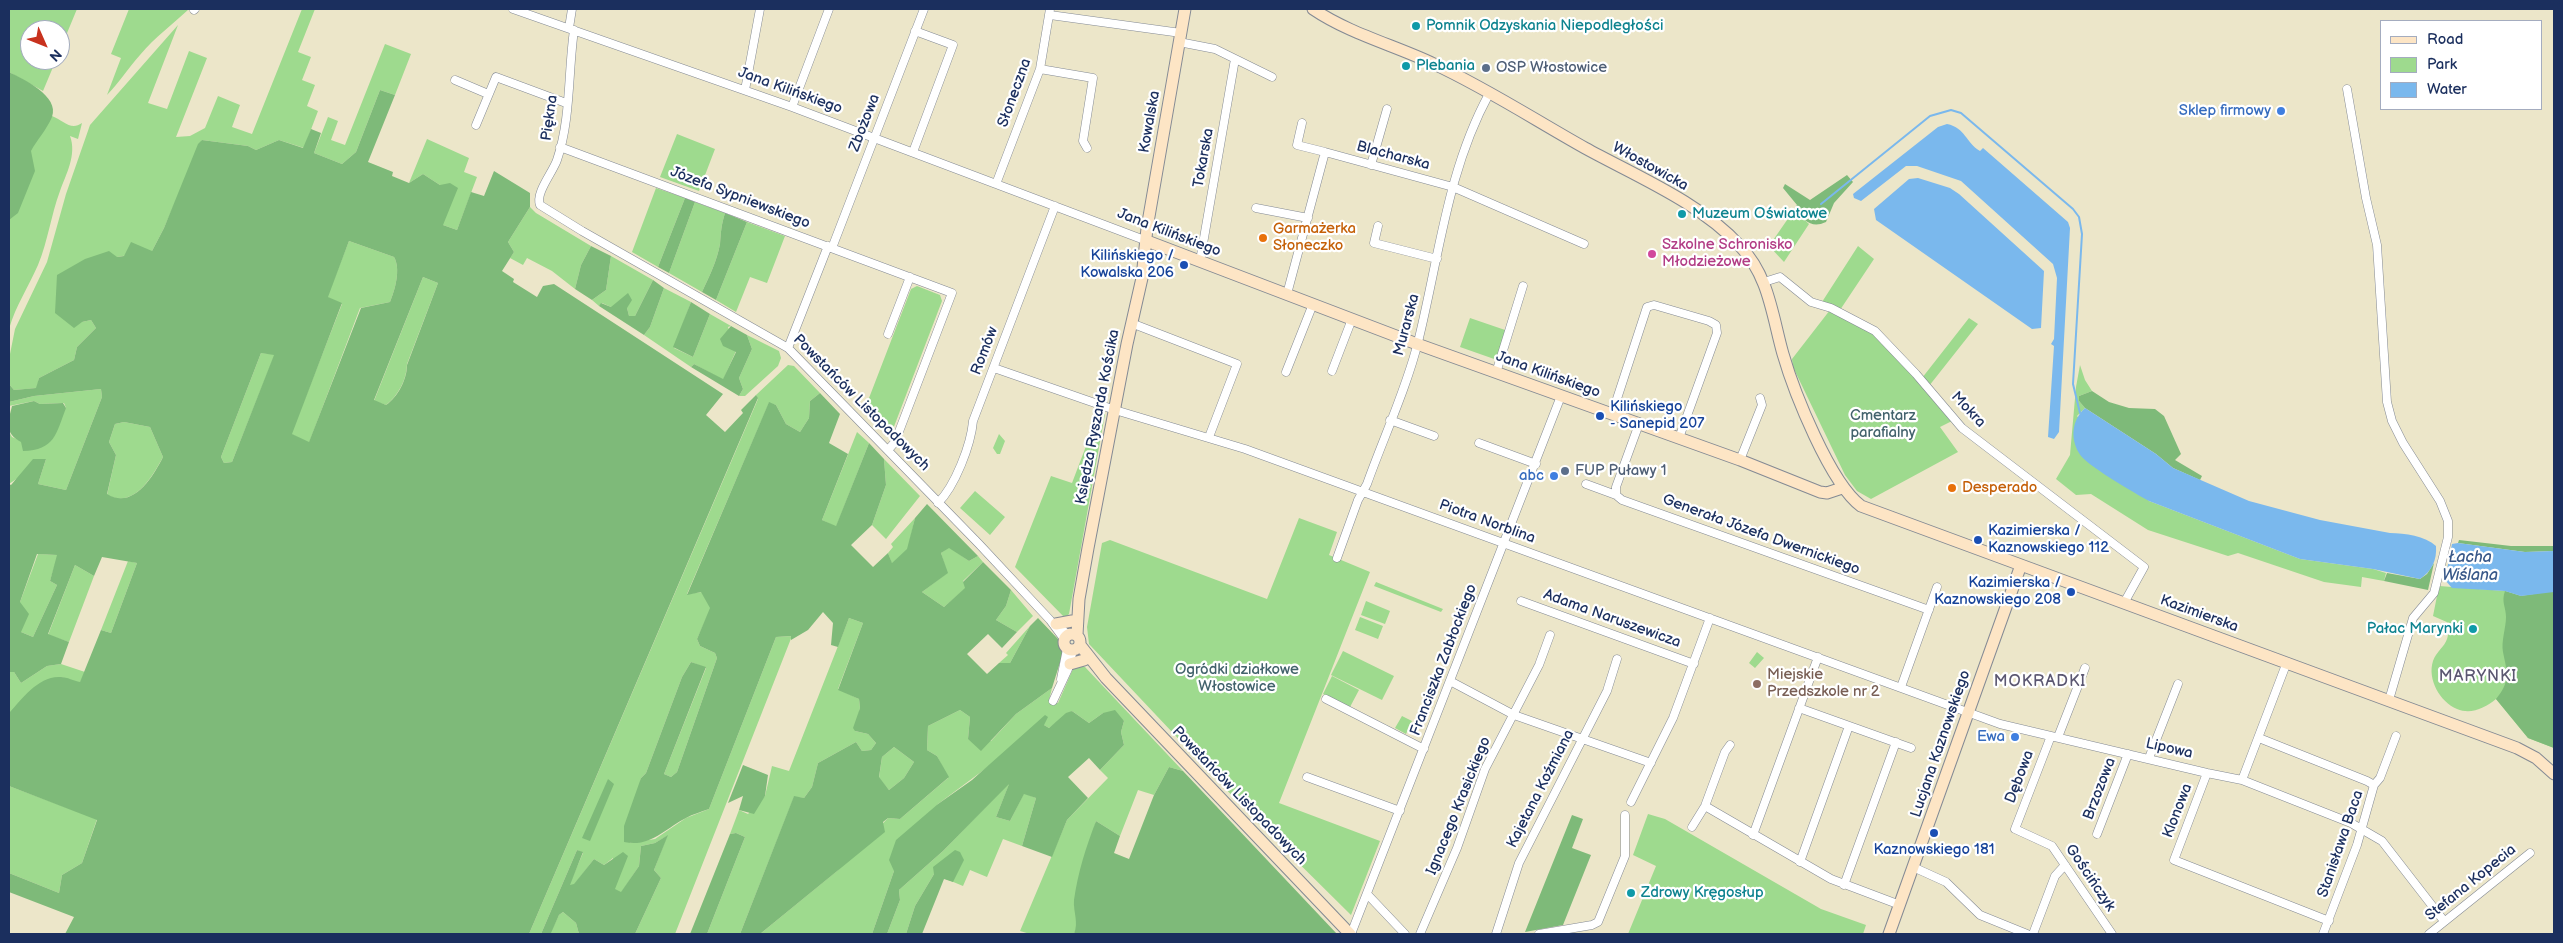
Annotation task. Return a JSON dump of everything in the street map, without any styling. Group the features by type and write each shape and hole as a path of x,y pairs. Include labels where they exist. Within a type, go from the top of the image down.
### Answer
{"street":[{"name":"Jana Kilińskiego","path":"513,9 792,107 1418,344 1814,488 1840,484"},
{"name":"Piękna","path":"540,205 539,196 553,172 560,147 566,103 572,9"},
{"path":"745,90 760,9"},
{"path":"792,107 829,9"},
{"name":"Zbożowa","path":"788,348 874,138 924,9"},
{"name":"Kowalska","path":"1147,241 1184,9"},
{"name":"Włostowicka","path":"1313,9 1338,23 1436,65 1489,94 1700,212 1742,247 1764,282 1786,364 1840,484"},
{"path":"1050,12 1180,37 1215,49 1272,77"},
{"name":"Słoneczna","path":"996,184 1040,69 1050,12"},
{"path":"913,152 953,46 916,31"},
{"name":"Tokarska","path":"1200,261 1235,59"},
{"path":"1040,69 1093,78 1083,141 1087,148"},
{"path":"476,125 496,77 566,103"},
{"path":"455,80 488,94"},
{"path":"2347,88 2366,198 2377,245 2387,402 2392,421 2403,443 2445,510 2448,521 2448,537 2434,593 2413,618 2389,700"},
{"name":"Murarska","path":"1337,558 1418,344 1438,259 1444,220 1453,187 1467,142 1489,94"},
{"path":"1371,165 1387,109"},
{"name":"Blacharska","path":"1302,123 1298,145 1453,187 1584,244"},
{"name":"Józefa Sypniewskiego","path":"560,147 952,293 894,442 888,450"},
{"path":"1288,294 1325,152"},
{"name":"Powstańców Listopadowych","path":"540,205 582,231 788,348 1351,934"},
{"name":"Romów","path":"938,503 949,490 967,448 973,421 1055,206"},
{"path":"1256,208 1308,218"},
{"path":"1378,226 1374,243 1438,259"},
{"name":"Księdza Ryszarda Kościka","path":"1072,642 1114,410 1142,278 1147,241"},
{"path":"888,334 910,277"},
{"name":"Mokra","path":"1764,282 1780,277 1811,302 1831,308 1875,332 1916,374 1962,428 2144,567 2124,603"},
{"path":"1496,372 1523,286"},
{"path":"1286,372 1313,304"},
{"path":"1612,414 1647,306 1654,305 1709,321 1716,325 1717,333 1679,438"},
{"path":"1332,371 1352,319"},
{"path":"1131,323 1237,364 1209,438"},
{"name":"Piotra Norblina","path":"994,368 1114,410 1209,438 1363,492 1968,712"},
{"name":"Franciszka Zabłockiego","path":"1351,934 1368,895 1561,396"},
{"path":"1740,460 1762,405 1760,398"},
{"path":"1390,420 1434,436"},
{"path":"1616,495 1616,487 1639,424"},
{"path":"1479,444 1536,464"},
{"name":"Generała Józefa Dwernickiego","path":"1586,484 1616,495 1622,500 1928,610"},
{"name":"Kazimierska","path":"1840,484 1852,499 1869,510 2287,662 2527,752 2554,774"},
{"name":"Lucjana Kaznowskiego","path":"1889,934 2021,565"},
{"path":"1901,687 1937,587"},
{"name":"Księdza Ryszarda Kościka","path":"1072,642 1072,621 1079,599"},
{"name":"Adama Naruszewicza","path":"1521,601 1694,664"},
{"path":"1631,802 1673,718 1710,618"},
{"path":"1053,622 1072,621"},
{"name":"Ignacego Krasickiego","path":"1420,934 1447,873 1485,769 1539,665 1550,635"},
{"path":"1061,681 1070,664 1072,642"},
{"path":"1053,701 1072,642"},
{"name":"Powstańców Listopadowych","path":"1072,642 1084,660 1106,678"},
{"path":"1753,835 1818,657"},
{"name":"Kajetana Koźmiana","path":"1496,934 1519,862 1607,690 1618,659"},
{"path":"1070,664 1084,660"},
{"path":"2242,780 2287,662"},
{"name":"Dębowa","path":"2015,829 2085,668"},
{"path":"1450,681 1514,714 1651,763"},
{"path":"2149,758 2178,684"},
{"path":"1326,699 1424,749"},
{"path":"1799,708 1911,748"},
{"name":"Lipowa","path":"1968,712 2008,726 2242,780 2361,828 2386,845 2444,921"},
{"path":"1800,862 1849,726"},
{"name":"Stanisława Baca","path":"2323,934 2374,786 2380,778 2396,736"},
{"path":"2259,738 2365,779 2374,786"},
{"path":"1844,885 1896,742"},
{"path":"1692,827 1705,806 1725,752 1730,745"},
{"name":"Brzozowa","path":"2097,834 2128,754"},
{"name":"Klonowa","path":"2208,773 2174,860 2329,921"},
{"path":"1307,777 1400,812"},
{"path":"1705,806 1800,862 1844,885 1900,905"},
{"path":"1539,934 1592,925 1598,922 1625,856 1625,815"},
{"name":"Gościńczyk","path":"2015,829 2049,843 2112,934"},
{"name":"Stefana Kopecia","path":"2429,934 2530,853"},
{"path":"2034,934 2055,876 2065,865"},
{"path":"1913,867 1946,882 1980,915 2027,934"},
{"path":"1368,895 1405,934"}],"green space":[{"path":"9,9 77,9 70,26 70,20 20,20 20,70 52,70 43,91 9,72"},
{"path":"129,9 189,9 146,48 107,95 121,58 111,54"},
{"path":"302,9 315,9 298,52 311,57 302,80 315,85 307,106 318,111 304,148 279,140 256,150 248,146 202,140 152,251 117,257 82,322 91,320 96,328 77,347 74,360 39,378 37,388 14,390 9,384 9,359 15,329 47,262 66,194 90,125 178,25 148,103 167,109 189,51 207,58 176,137 190,136 205,128 218,96 240,105 232,127 252,134"},
{"path":"385,44 411,54 395,95 380,90 356,152 342,164 314,153 328,117 338,121 331,140 345,145"},
{"path":"9,72 39,89 51,102 53,109 50,121 31,151 35,171 18,213 9,220"},
{"path":"380,90 395,95 368,162 393,172 392,176 409,183 423,174 440,185 450,183 458,188 443,225 457,230 471,192 484,196 494,171 530,193 530,207 508,242 514,252 502,271 514,279 513,282 537,297 543,286 554,284 723,394 706,415 725,432 743,413 741,410 756,395 758,398 529,934 65,934 74,917 9,892 9,873 59,893 62,875 82,863 97,820 9,786 9,713 25,695 45,680 61,677 80,682 101,630 111,633 137,563 102,557 94,576 75,565 48,634 69,642 61,664 47,666 21,683 14,672 9,672 9,484 11,485 33,459 46,459 38,484 66,490 102,397 101,389 34,396 9,402 9,384 14,390 36,388 39,378 74,360 77,347 96,328 91,320 82,322 74,328 55,313 57,275 85,259 109,251 117,257 124,256 131,242 152,251 164,228 198,144 202,140 248,146 256,150 279,140 303,148 311,129 321,133 314,153 342,164 356,152","holes":["349,241 394,257 397,273 390,302 361,308 309,442 292,434 342,303 328,297","423,277 438,283 407,365 401,387 386,405 374,400","261,353 274,355 232,462 224,463 221,457","124,422 150,427 163,457 148,482 134,495 116,498 107,494 116,455 109,442 115,424","37,554 57,555 50,581 57,585 33,637 21,632 29,614 20,602"]},
{"path":"9,94 50,119 52,116 71,126 82,123 78,139 70,136 72,150 68,171 57,200 44,247 38,265 9,329"},
{"path":"677,134 715,149 699,191 660,177"},
{"path":"427,139 469,158 464,172 477,177 457,230 443,225 440,185 423,174 409,183"},
{"path":"1847,175 1853,182 1834,203 1826,222 1821,224 1812,224 1794,210 1797,205 1783,188 1785,184 1810,200"},
{"path":"656,188 685,198 658,267 632,252"},
{"path":"685,198 695,202 669,273 658,267"},
{"path":"695,202 725,213 717,257 702,292 669,273"},
{"path":"530,207 536,213 591,246 581,265 575,289 552,271 527,258 523,265 510,258 514,252 508,242"},
{"path":"1794,210 1809,224 1784,262 1769,246"},
{"path":"725,213 747,222 716,300 702,292 717,257"},
{"path":"747,222 785,236 767,283 750,277 736,312 716,300"},
{"path":"349,241 394,257 397,267 395,286 390,302 360,308 309,443 291,434 342,304 327,297"},
{"path":"591,246 611,256 606,290 592,300 575,289 581,265"},
{"path":"1858,246 1874,259 1840,310 1822,302"},
{"path":"611,256 653,280 635,316 629,316 627,308 611,307 602,303 599,306 592,300 606,290"},
{"path":"423,277 438,283 407,364 404,381 394,397 386,405 374,401"},
{"path":"653,280 664,288 650,327 644,335 599,306 601,303 611,307 628,293 632,300 627,308 629,316 635,316"},
{"path":"917,286 940,295 942,301 890,437 864,411 911,289"},
{"path":"664,288 691,302 674,348 693,357 710,314 731,326 728,327 736,351 723,380 694,364 691,367 644,335 650,327"},
{"path":"691,302 710,314 693,357 673,347"},
{"name":"Cmentarz parafialny","path":"1830,310 1876,334 1952,421 1940,427 1958,452 1871,499 1857,491 1845,475 1793,367 1792,359"},
{"path":"1470,318 1508,331 1497,360 1460,347"},
{"path":"1969,318 1978,324 1929,386 1922,378"},
{"path":"731,326 747,335 752,349 739,378 743,389 739,396 691,367 694,364 723,379 736,352 723,346 720,339"},
{"path":"747,335 779,351 781,358 778,366 745,396 739,396 743,389 739,378 752,349"},
{"path":"261,353 275,354 232,462 224,463 221,457"},
{"path":"788,365 794,366 820,393 810,401 809,418 800,432 786,424 776,405 769,403 687,594 702,592 711,608 697,639 700,646 715,653 717,658 677,772 671,777 664,774 706,668 691,662 682,677 646,773 641,778 630,843 655,839 686,818 709,809 776,637 792,636 675,934 635,934 661,878 654,870 667,836 655,843 641,846 639,866 621,893 614,890 613,858 604,865 594,859 574,885 569,885 583,853 577,850 541,934 529,934 758,399 756,395"},
{"path":"2080,365 2085,380 2092,391 2079,396 2079,401 2085,408 2077,416 2149,501 2300,559 2373,569 2386,573 2384,581 2362,577 2361,587 2324,582 2238,553 2228,556 2148,530 2091,494 2076,495 2056,479 2070,455 2076,387"},
{"path":"101,389 102,397 66,490 38,484 46,459 9,484 9,432 12,437 21,441 66,408 64,403 40,404 34,401 9,406 9,402 34,396"},
{"path":"2092,391 2109,402 2129,408 2155,409 2164,416 2181,454 2175,460 2202,476 2200,480 2173,468 2156,454 2085,408 2079,401 2079,396"},
{"path":"820,393 840,414 829,443 848,454 822,520 836,526 869,443 884,459 886,485 872,525 851,545 873,567 888,553 892,563 907,549 915,518 927,504 978,556 969,561 949,548 941,553 948,573 922,592 944,607 965,588 963,582 983,562 1011,590 1006,606 996,620 1017,632 1002,648 988,634 967,654 987,674 999,663 1010,663 1030,626 1038,618 1058,639 1063,653 1052,688 1016,714 981,751 968,739 970,717 960,710 928,726 927,750 937,756 949,777 900,819 888,818 883,822 885,832 760,934 740,934 794,796 804,798 812,787 818,763 856,742 862,751 871,750 876,743 868,734 855,731 853,728 860,708 859,699 838,690 863,623 849,618 838,647 831,645 833,623 823,612 808,630 791,640 791,636 776,637 709,809 679,822 650,840 642,842 624,842 624,826 641,778 646,773 682,677 691,662 706,667 664,774 671,777 677,772 717,658 715,653 700,646 697,639 710,608 701,592 687,595 769,402 776,405 786,424 800,432 809,418 810,401","holes":["894,747 914,762 904,778 889,790 879,777 882,757"]},
{"path":"34,401 40,404 63,403 66,408 53,439 48,444 42,448 23,451 21,442 10,431 9,417 12,406"},
{"path":"1099,412 1105,414 1069,614 1065,618 1015,567 1051,476 1072,483"},
{"path":"124,422 150,427 163,457 148,482 141,489 126,498 117,498 107,495 116,455 109,442 115,424"},
{"path":"857,432 869,443 836,527 822,520"},
{"path":"999,434 1005,441 1000,454 997,454 993,448"},
{"path":"884,459 920,496 886,539 872,525 886,485"},
{"path":"975,491 1005,517 990,535 960,508"},
{"path":"915,518 908,549 892,564 888,553 893,547 891,544"},
{"name":"Ogródki działkowe Włostowice","path":"1299,518 1337,532 1329,555 1370,572 1279,803 1380,841 1351,915 1256,821 1089,644 1087,627 1102,543 1110,540 1267,599"},
{"path":"2459,540 2511,546 2554,546 2554,551 2525,552 2458,543"},
{"path":"949,547 969,561 978,556 983,562 963,581 966,588 944,607 922,592 947,573 941,553"},
{"path":"38,554 58,555 50,581 57,585 33,637 21,632 20,602"},
{"path":"128,561 137,563 111,633 101,630"},
{"path":"2434,563 2428,590 2384,581 2387,573 2420,579 2427,574"},
{"path":"75,565 94,576 69,642 48,635"},
{"path":"1376,582 1443,609 1441,612 1374,586"},
{"path":"2439,586 2505,591 2521,596 2554,591 2554,748 2528,738 2496,699 2483,708 2473,711 2462,711 2451,706 2440,695 2433,682 2432,668 2434,658 2447,639 2449,623 2433,616"},
{"path":"1011,590 1033,616 1017,632 996,620 1006,606"},
{"path":"2505,591 2521,596 2554,591 2554,748 2528,738 2496,699 2504,687 2507,676 2503,648 2506,617"},
{"path":"1366,601 1390,611 1385,624 1361,615"},
{"path":"1360,617 1383,626 1378,639 1355,630"},
{"path":"849,618 863,623 838,689 859,699 860,708 855,731 868,734 876,743 871,750 862,751 856,742 818,763 812,787 804,798 794,797 740,934 707,934 745,837 736,833 730,834 739,810 748,814 765,796 772,766 789,771"},
{"path":"1030,626 1010,663 999,663 1008,655 1006,653"},
{"path":"1343,651 1394,676 1382,700 1331,675"},
{"path":"1757,652 1764,658 1755,668 1749,663"},
{"path":"61,664 85,672 80,683 61,677 9,713 9,672 14,672 21,683 47,666"},
{"path":"1079,666 1085,667 1183,771 1169,767 1154,795 1138,790 1120,836 1096,821 1074,903 1078,926 1074,934 1030,934 1020,931 1067,820 1108,778 1100,770 1124,745 1121,732 1124,721 1103,713 1089,723 1072,711 1049,728 1044,725 938,804 894,871 872,934 760,934 837,871 888,818 900,819 948,778 937,756 927,750 928,726 960,710 970,717 968,739 991,741 1016,714 1052,688 1049,700 1058,703 1073,669"},
{"path":"1332,676 1359,690 1350,707 1323,694"},
{"path":"1115,710 1124,721 1121,732 1124,745 1100,770 1089,758 1068,777 1088,798 1067,820 1052,857 1022,846 1036,798 1024,794 1010,821 996,817 1009,784 943,851 899,890 900,900 887,934 872,934 894,871 889,860 896,840 938,804 972,780 1045,715 1048,717 1044,725 1049,728 1066,713 1072,711 1089,723 1103,713"},
{"path":"1402,716 1412,721 1406,734 1395,728"},
{"path":"894,747 914,762 904,778 889,790 879,778 882,757"},
{"path":"743,765 768,775 765,796 754,814 739,810 743,796 728,803"},
{"path":"1169,767 1183,771 1337,934 1074,934 1076,925 1074,900 1083,860 1096,821 1120,836 1114,853 1129,859 1154,795"},
{"path":"608,779 614,784 590,841 582,838"},
{"path":"1010,782 996,817 1010,821 1024,793 1036,798 1022,846 1003,839 987,877 970,870 963,886 934,874 915,906 906,934 887,934 900,900 899,890 943,851"},
{"path":"9,786 97,819 82,863 62,875 59,893 9,873"},
{"path":"1648,814 1665,819 1821,909 1866,925 1863,934 1628,934 1656,866 1633,855"},
{"path":"1572,815 1583,819 1572,848 1591,855 1563,925 1525,932"},
{"path":"736,833 745,837 707,934 690,934 730,834"},
{"path":"668,835 654,870 661,878 635,934 579,934 576,923 563,912 559,915 551,933 553,934 541,934 577,850 583,852 570,885 574,884 594,859 604,865 623,852 628,856 615,889 621,892 639,866 641,846 655,843"},
{"path":"955,850 960,852 964,860 953,882 944,879 922,934 906,934 915,906 934,874 933,867"},
{"path":"563,912 576,923 579,934 550,933 559,915"}],"water":[{"path":"1947,124 1962,132 1971,144 1980,151 1983,148 2068,222 2070,228 2059,432 2054,439 2048,437 2054,346 2051,344 2054,339 2057,278 2053,264 1961,181 1917,166 1906,166 1861,201 1854,198 1853,194 1938,127"},
{"path":"1918,178 1950,188 1959,194 2044,271 2041,328 2032,329 1876,220 1874,209 1909,179"},
{"path":"2085,408 2156,454 2173,468 2249,501 2320,520 2421,537 2436,546 2436,556 2433,565 2420,579 2373,569 2300,559 2149,501 2100,471 2079,453 2074,441 2074,429 2077,418"},
{"name":"Łacha Wiślana","path":"2458,543 2525,552 2554,551 2554,592 2521,596 2505,591 2452,588 2445,580 2452,544"}],"waterway":[{"path":"1821,204 1930,116 1951,110 1961,113 2073,209 2079,217 2082,234 2073,384 2080,413"}],"place":[{"name":"Pomnik Odzyskania Niepodległości","path":"1416,26"},
{"name":"Plebania","path":"1406,66"},
{"name":"OSP Włostowice","path":"1486,68"},
{"name":"Sklep firmowy","path":"2281,111"},
{"name":"Muzeum Oświatowe","path":"1682,214"},
{"name":"Garmażerka Słoneczko","path":"1263,238"},
{"name":"Szkolne Schronisko Młodzieżowe","path":"1652,254"},
{"name":"Kilińskiego / Kowalska 206","path":"1184,265"},
{"name":"Kilińskiego - Sanepid 207","path":"1600,416"},
{"name":"FUP Puławy 1","path":"1565,471"},
{"name":"abc","path":"1554,476"},
{"name":"Desperado","path":"1952,488"},
{"name":"Kazimierska / Kaznowskiego 112","path":"1978,540"},
{"name":"Kazimierska / Kaznowskiego 208","path":"2071,592"},
{"name":"Pałac Marynki","path":"2473,629"},
{"name":"Miejskie Przedszkole nr 2","path":"1757,684"},
{"name":"Ewa","path":"2015,737"},
{"name":"Kaznowskiego 181","path":"1934,833"},
{"name":"Zdrowy Kręgosłup","path":"1631,893"}],"district":[{"name":"MARYNKI","path":"2478,677"},
{"name":"MOKRADKI","path":"2040,682"}]}
